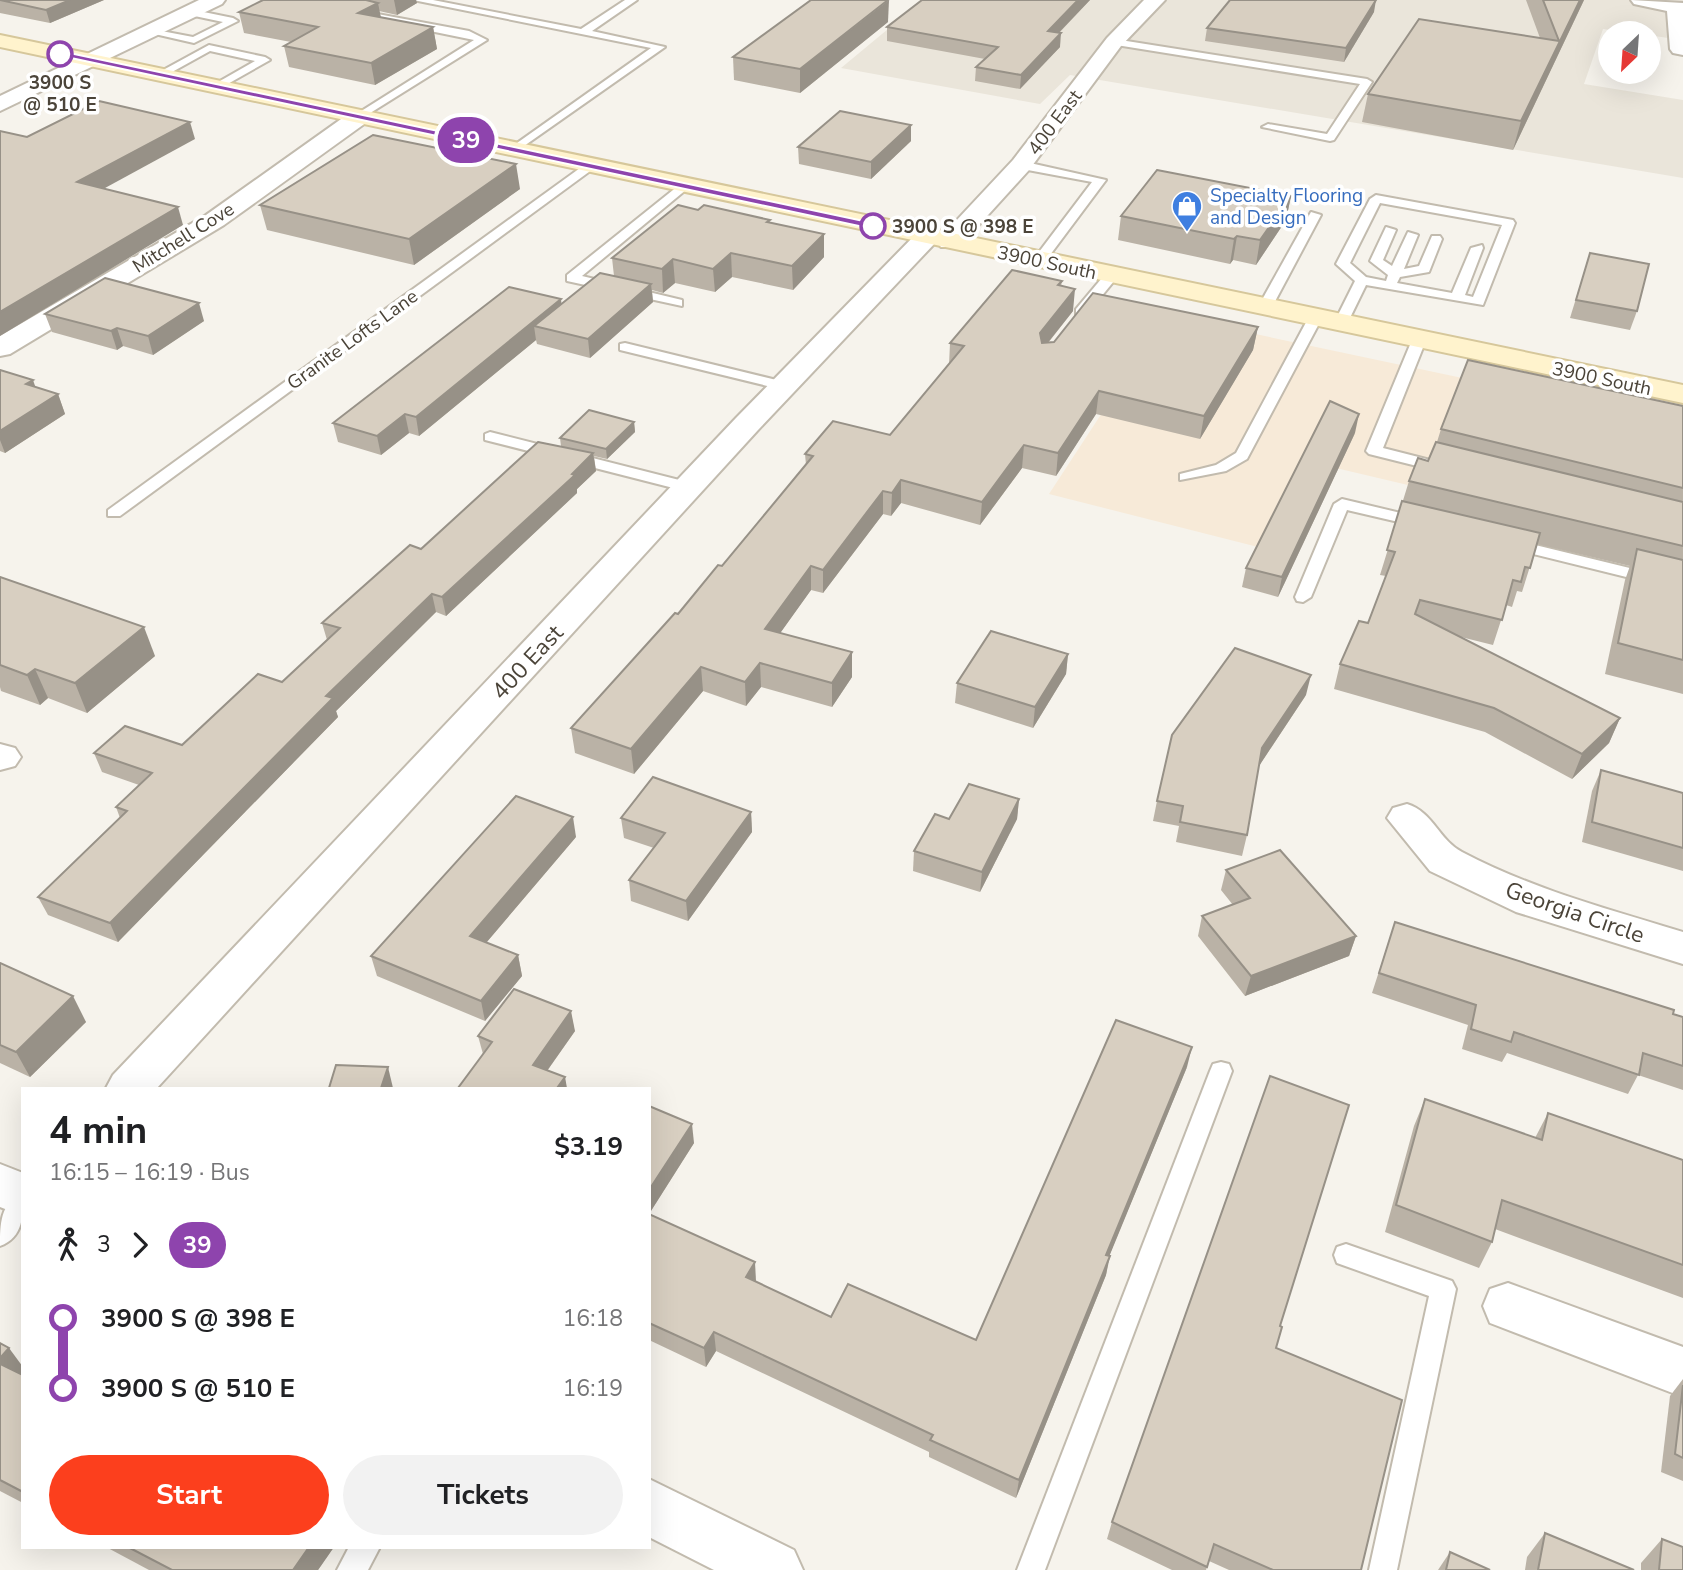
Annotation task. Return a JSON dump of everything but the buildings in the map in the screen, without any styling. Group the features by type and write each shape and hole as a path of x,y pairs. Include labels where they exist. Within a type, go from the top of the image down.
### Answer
{"main road":[{"name":"3900 South","path":"0,41 1683,394"}],"street":[{"path":"0,104 215,0"},
{"name":"400 East","path":"130,1087 784,386 1021,165 1114,42 1155,0"},
{"path":"1641,0 1677,7 1680,49"},
{"name":"Mitchell Cove","path":"0,348 215,220 359,117"},
{"name":"Georgia Circle","path":"1407,818 1444,861 1531,901 1683,948"},
{"path":"0,1185 21,1194"},
{"path":"1508,1306 1683,1372"},
{"path":"651,1508 774,1570"}],"lane":[{"path":"418,0 660,47 514,150"},
{"path":"583,32 632,0"},
{"path":"340,10 469,34 482,40 359,117"},
{"path":"189,12 233,21 194,40"},
{"path":"151,32 194,40 209,48 265,60 217,87"},
{"path":"1114,42 1367,82 1330,138 1268,127"},
{"path":"159,75 209,48"},
{"path":"1021,165 1100,180 1039,260"},
{"name":"Granite Lofts Lane","path":"114,513 591,166"},
{"path":"677,303 572,278 683,186"},
{"path":"1376,199 1399,210 1486,226 1509,223 1478,302 1393,280 1362,280 1343,264 1376,199"},
{"path":"1265,307 1315,215"},
{"path":"1390,230 1376,261 1393,280"},
{"path":"1393,280 1412,235"},
{"path":"1393,280 1423,269 1436,239"},
{"path":"1457,298 1477,248"},
{"path":"1073,321 1112,275"},
{"path":"1186,477 1221,468 1242,456 1328,320 1362,280"},
{"path":"1419,340 1374,451 1455,470"},
{"path":"625,347 784,386"},
{"path":"490,437 689,487"},
{"path":"1303,597 1342,504 1434,526"},
{"path":"1500,542 1683,586"},
{"path":"1031,1570 1221,1071"},
{"path":"0,1235 21,1207"},
{"path":"1346,1255 1443,1289 1383,1570"},
{"path":"351,1570 365,1549"}],"shaded area":[{"path":"923,0 1683,0 1683,40 1661,37 1661,21 1598,21 1598,43 1584,84 1683,100 1683,178 1070,75 1040,104 841,68"},
{"path":"1166,315 1683,425 1683,550 1302,460 1258,547 1049,494"}],"bus line":[{"name":"39","path":"60,54 873,226"}],"place":[{"name":"3900 S @ 510 E","path":"60,54"},
{"name":"3900 S @ 398 E","path":"873,226"},
{"name":"Specialty Flooring and Design","path":"1187,233"}]}
